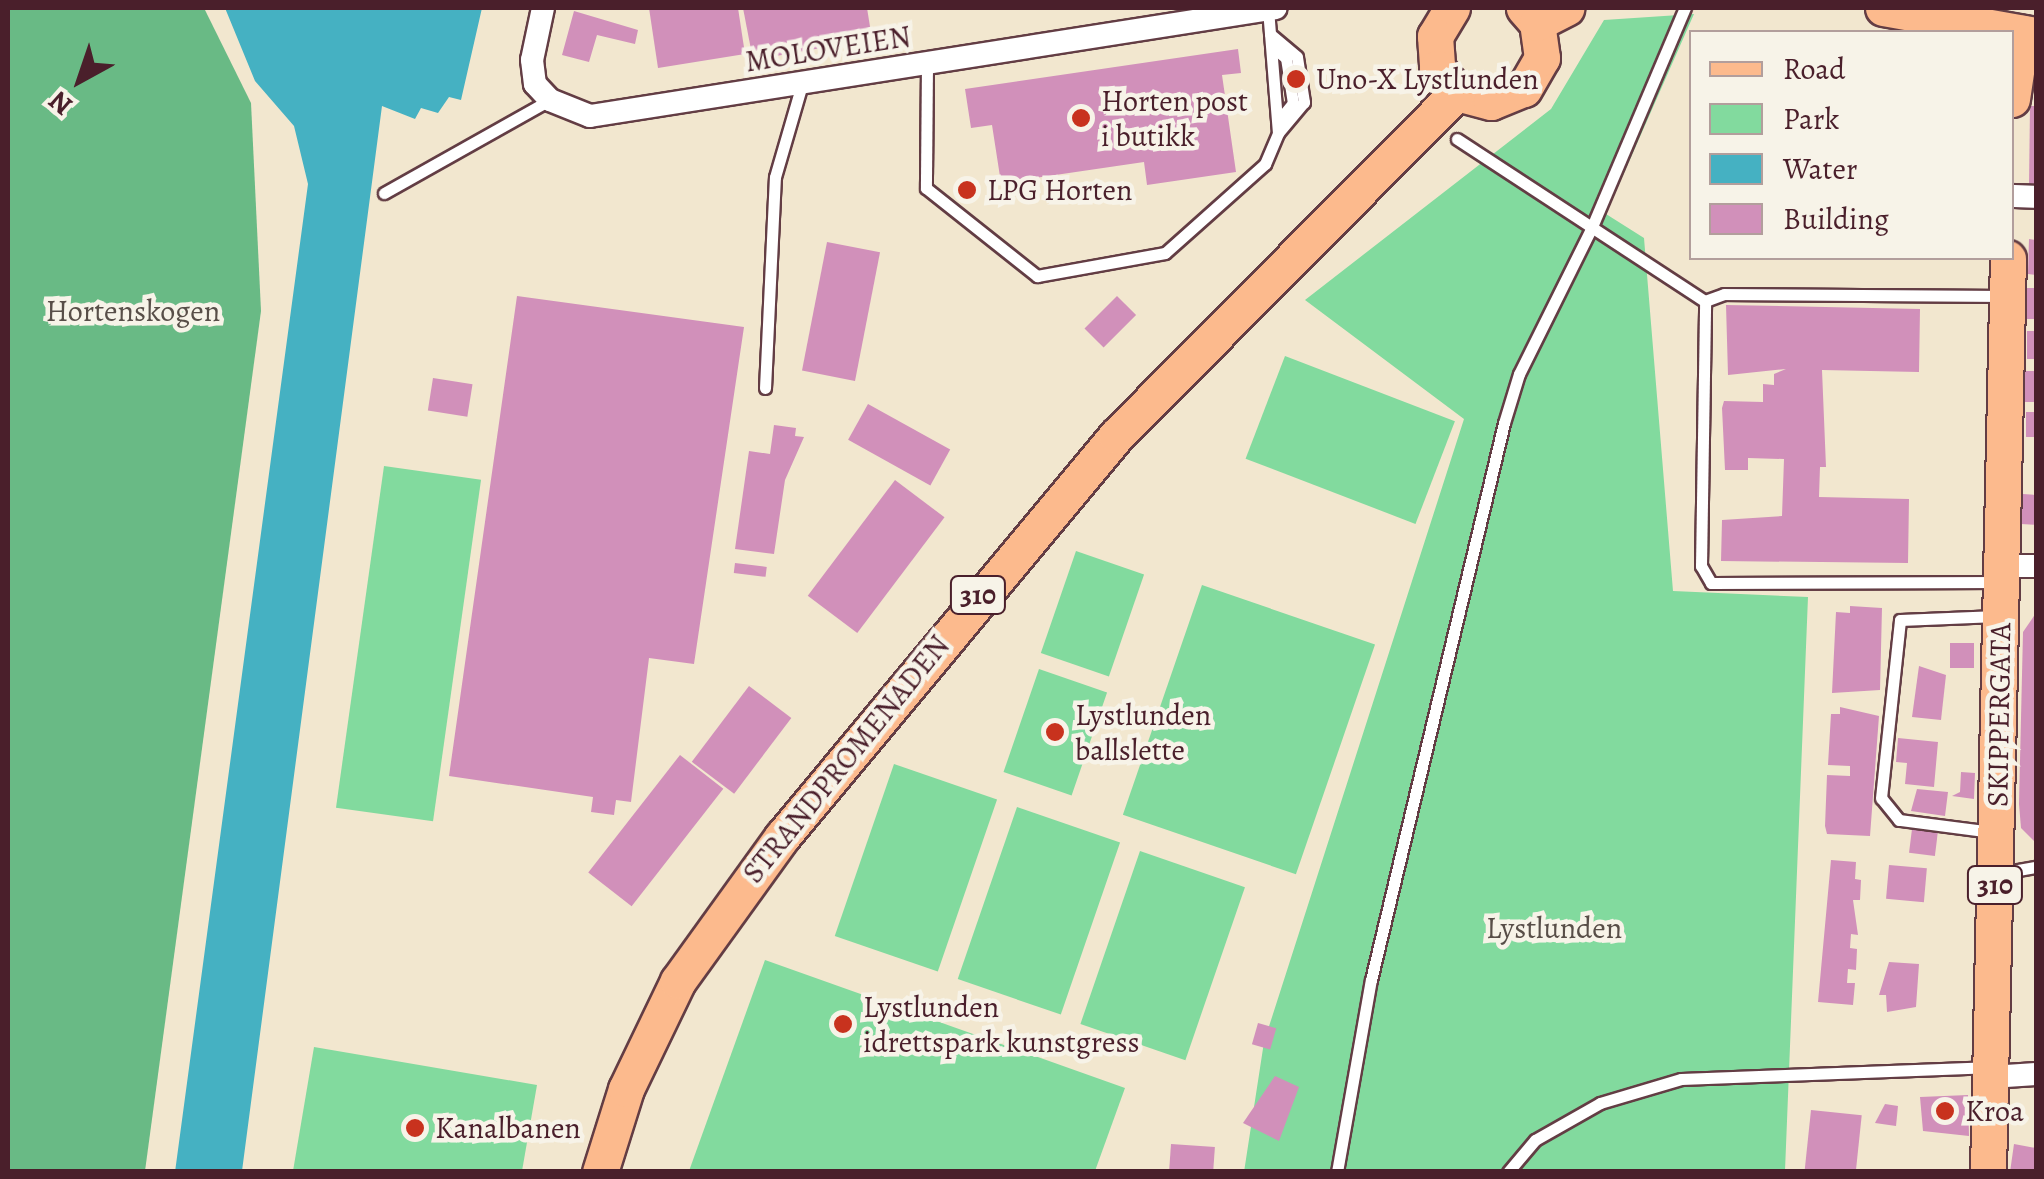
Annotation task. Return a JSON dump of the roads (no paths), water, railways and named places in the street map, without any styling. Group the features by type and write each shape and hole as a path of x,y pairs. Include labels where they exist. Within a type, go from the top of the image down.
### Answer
{"main road":[{"path":"1883,8 2007,30"},
{"path":"1440,12 1437,68 1457,93 1491,102 1524,89 1542,58 1542,13"},
{"path":"2014,91 2029,34"},
{"name":"STRANDPROMENADEN","path":"600,1172 626,1089 678,980 807,806 1116,436 1457,93"},
{"name":"SKIPPERGATA","path":"1988,1172 1997,832 2011,583 2008,260"}],"street":[{"path":"543,8 532,60 535,84 550,100"},
{"name":"MOLOVEIEN","path":"550,100 590,116 1272,8"},
{"path":"1991,1072 2036,1074"}],"lane":[{"path":"928,64 926,188 1038,276 1165,254 1265,164 1278,128 1272,8"},
{"path":"1337,1172 1376,962 1504,423 1520,374 1590,229 1684,8"},
{"path":"1271,40 1297,57 1304,102 1278,128"},
{"path":"765,388 775,178 802,84"},
{"path":"384,193 550,100"},
{"path":"1457,139 1704,301"},
{"path":"1704,301 1724,294 2007,296"},
{"path":"1704,301 1703,577 1730,583 2011,583"},
{"path":"1997,832 1899,820 1881,798 1900,620 2011,583"},
{"path":"1996,874 2036,866"},
{"path":"1508,1172 1535,1140 1600,1103 1681,1080 1991,1072"}],"water":[{"path":"225,8 482,8 461,100 449,97 438,113 421,108 415,119 382,106 242,1171 175,1172 308,184 294,126 255,81"}],"place":[{"name":"Uno-X Lystlunden","path":"1296,79"},
{"name":"Horten post i butikk","path":"1081,118"},
{"name":"LPG Horten","path":"967,190"},
{"name":"Lystlunden ballslette","path":"1055,732"},
{"name":"Lystlunden idrettspark kunstgress","path":"843,1024"},
{"name":"Kroa","path":"1945,1111"},
{"name":"Kanalbanen","path":"415,1128"}],"park label":[{"name":"Hortenskogen","path":"133,311"},
{"name":"Lystlunden","path":"1554,928"}]}
